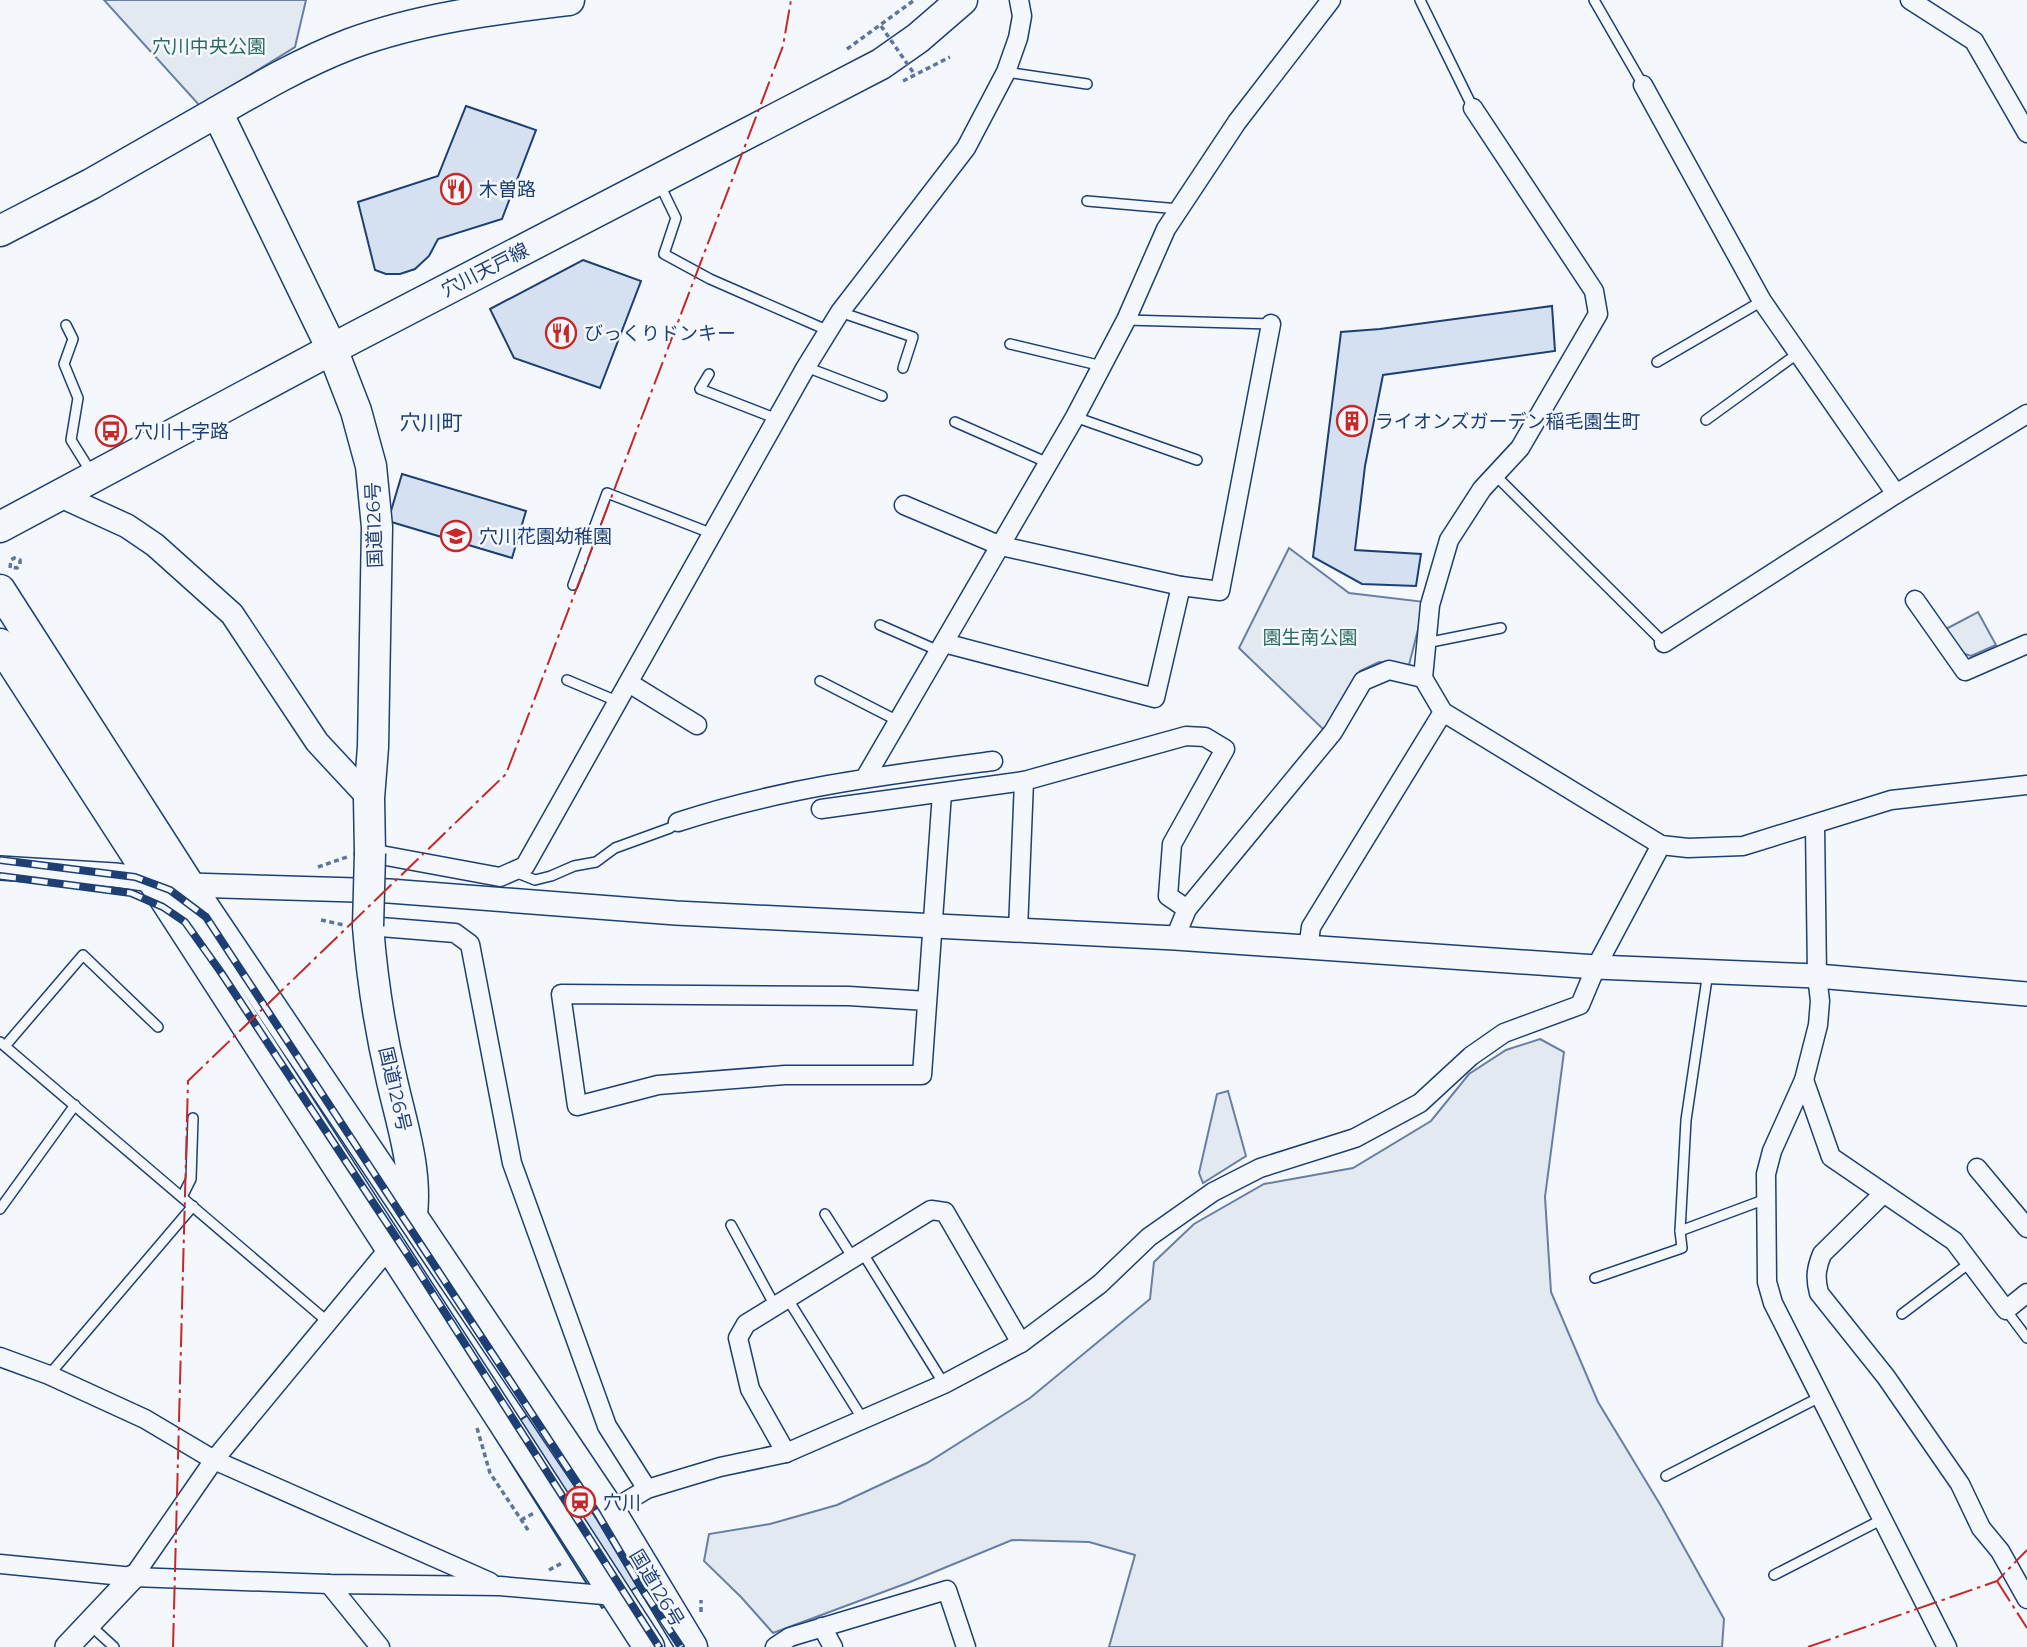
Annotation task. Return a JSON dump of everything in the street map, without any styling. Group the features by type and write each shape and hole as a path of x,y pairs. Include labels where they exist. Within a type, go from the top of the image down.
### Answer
{"main road":[{"path":"0,231 91,184 276,78 350,44 469,12 569,0"},
{"name":"穴川天戸線","path":"0,527 332,349 881,64 918,38 962,0"},
{"name":"国道126号","path":"217,112 332,349 356,411 371,466 377,527 373,747 361,926 408,1150 414,1195 412,1214"},
{"name":"国道126号","path":"7,576 188,885 610,1510 692,1647"},
{"name":"国道126号","path":"0,644 649,1647"}],"street":[{"path":"364,853 500,877 525,866 806,367 840,312 967,148 1006,72 1018,38 1022,16 1019,0"},
{"path":"865,778 1075,416 1126,320 1166,229 1237,122 1331,0"},
{"path":"1910,0 1974,41 2027,133"},
{"path":"1643,85 1762,302 1896,494"},
{"path":"1473,108 1594,291 1598,314 1520,448 1482,489 1449,540 1430,605 1423,678 1443,712 1661,845 1688,848 1743,846 1891,800 2027,785"},
{"path":"904,505 1001,546 1181,586 1220,591 1271,324"},
{"path":"1664,643 1896,494 2027,414"},
{"path":"59,495 127,526 155,545 232,614 317,742 369,798"},
{"path":"941,647 1155,698 1181,586"},
{"path":"1915,600 1965,671 2027,644"},
{"path":"1175,938 1187,909 1333,733 1363,681 1389,670 1423,678"},
{"path":"629,683 697,724"},
{"path":"1308,949 1311,927 1443,712"},
{"path":"821,809 1024,781 1186,736 1205,737 1225,748 1172,844 1168,896 1187,909"},
{"path":"678,822 770,796 865,778 993,761"},
{"path":"1017,930 1024,781"},
{"path":"927,1000 849,996 561,994 578,1106 658,1085 785,1075 922,1075 942,793"},
{"path":"1815,825 1817,976 1820,1001 1818,1025 1804,1080 1772,1151 1766,1174 1767,1282 1773,1303 1947,1647"},
{"path":"610,1510 647,1489 720,1467 786,1453 944,1384 1021,1343 1100,1284 1149,1237 1213,1192 1260,1168 1355,1138 1420,1103 1471,1056 1504,1033 1580,1005 1596,967 1661,845"},
{"path":"0,868 115,875 188,885 389,891 676,913 1175,938 1596,967 1817,976 2027,994"},
{"path":"361,926 455,933 470,944 512,1163 607,1426 647,1489"},
{"path":"1804,1080 1831,1157 1954,1241 2006,1310 2027,1293"},
{"path":"1977,1168 2027,1228"},
{"path":"1883,1194 1822,1254 1815,1279 1819,1293 1901,1398 1960,1484 1981,1528 2024,1587"},
{"path":"786,1453 750,1389 738,1338 746,1324 931,1210 945,1212 1021,1343"},
{"path":"67,1647 133,1577 214,1460 390,1247"},
{"path":"0,1357 49,1375 145,1419 214,1460 500,1586"},
{"path":"0,1564 133,1577 329,1584 500,1586 615,1596"},
{"path":"329,1584 380,1647"},
{"path":"775,1647 790,1637 947,1590 966,1647"},
{"path":"822,1627 833,1647"}],"lane":[{"path":"1420,0 1473,108"},
{"path":"1594,0 1643,85"},
{"path":"1006,72 1087,85"},
{"path":"657,180 676,218 664,254 710,279 829,331"},
{"path":"1087,201 1179,209"},
{"path":"1657,362 1762,302"},
{"path":"840,312 913,337 903,368"},
{"path":"1126,320 1271,324"},
{"path":"66,325 73,339 64,365 78,398 71,440 94,477"},
{"path":"1010,344 1101,366"},
{"path":"1706,421 1797,354"},
{"path":"806,367 881,396"},
{"path":"709,374 700,390 779,419"},
{"path":"1075,416 1197,460"},
{"path":"955,422 1046,462"},
{"path":"1495,475 1664,643"},
{"path":"573,585 607,493 714,534"},
{"path":"880,625 941,647"},
{"path":"1426,643 1501,628"},
{"path":"567,680 619,702"},
{"path":"820,681 898,720"},
{"path":"513,871 535,880 551,876 574,866 596,862 615,848 670,828 678,822"},
{"path":"158,1027 83,955 2,1044 328,1322"},
{"path":"1595,1278 1682,1248 1680,1231 1686,1120 1709,970"},
{"path":"0,1209 75,1104"},
{"path":"182,1197 191,1180 193,1118"},
{"path":"1680,1231 1766,1199"},
{"path":"49,1375 193,1206"},
{"path":"825,1214 857,1255 944,1384"},
{"path":"731,1226 862,1418"},
{"path":"1902,1314 1971,1262"},
{"path":"2006,1310 2027,1338"},
{"path":"1665,1476 1821,1396"},
{"path":"1774,1575 1883,1519"},
{"path":"88,1624 114,1647"}],"path":[{"path":"847,49 913,1"},
{"path":"881,26 915,75"},
{"path":"902,82 950,57"},
{"path":"310,870 364,853"},
{"path":"321,920 361,926"},
{"path":"475,1421 490,1473 530,1533"},
{"path":"521,1520 533,1512 542,1521"},
{"path":"542,1574 568,1560"}],"green space":[{"name":"穴川中央公園","path":"104,0 306,0 295,47 200,106"},
{"name":"園生南公園","path":"1289,548 1349,593 1425,602 1409,665 1379,662 1360,671 1326,732 1239,648"},
{"path":"1978,612 1996,645 1971,656 1959,652 1946,629"},
{"path":"1540,1039 1564,1052 1545,1197 1551,1292 1598,1402 1661,1506 1724,1619 1722,1647 1109,1647 1135,1555 1089,1542 1012,1540 910,1582 773,1633 704,1561 709,1534 770,1524 837,1505 927,1463 1030,1398 1150,1299 1154,1262 1194,1224 1264,1184 1353,1168 1431,1121 1469,1074 1506,1050"},
{"path":"1228,1091 1246,1156 1203,1183 1199,1173 1217,1094"}],"building":[{"name":"木曽路","path":"466,106 536,130 502,219 438,239 429,256 415,269 400,274 386,274 375,270 358,202 438,176"},
{"name":"びっくりドンキー","path":"583,260 641,281 600,388 514,358 490,309"},
{"name":"ライオンズガーデン稲毛園生町","path":"1552,306 1555,351 1383,375 1365,466 1355,550 1421,554 1416,586 1362,584 1313,557 1341,332"},
{"path":"402,474 526,511 512,558 388,521"},
{"path":"547,1402 657,1575 602,1608 495,1437"}],"railway":[{"path":"0,860 135,877 170,890 206,917 597,1513 642,1589 681,1647"},
{"path":"0,876 131,893 163,907 185,922 415,1266 659,1647"}],"power":[{"path":"173,1647 188,1081 506,774 783,46 791,0"},
{"path":"1808,1647 1997,1581 2027,1550"},
{"path":"1997,1581 2027,1628"}],"place":[{"name":"木曽路","path":"456,189"},
{"name":"びっくりドンキー","path":"561,333"},
{"name":"ライオンズガーデン稲毛園生町","path":"1352,421"},
{"name":"穴川十字路","path":"111,431"},
{"name":"穴川花園幼稚園","path":"456,536"},
{"name":"穴川","path":"580,1502"}],"district":[{"name":"穴川町","path":"431,422"}]}
